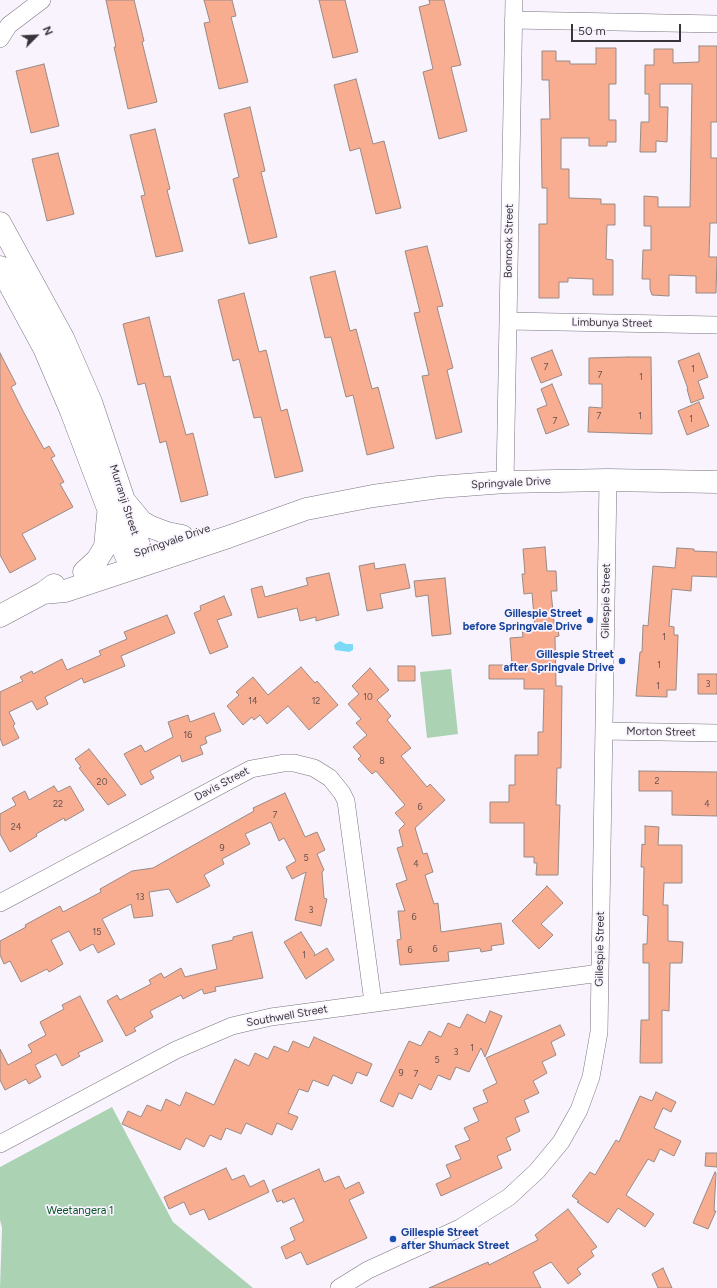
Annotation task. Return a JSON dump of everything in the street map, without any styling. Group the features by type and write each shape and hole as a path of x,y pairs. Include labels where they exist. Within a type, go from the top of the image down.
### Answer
{"main road":[{"name":"Murranji Street","path":"0,223 63,338 91,402 116,504 135,558"},
{"name":"Murranji Street","path":"0,267 44,348 71,411 116,504"},
{"name":"Springvale Drive","path":"0,616 43,593 60,580 84,572 306,509 373,496 439,487 505,482 608,480 717,482"},
{"path":"84,572 97,560 104,547 108,524 116,504 146,524 167,534 182,536"},
{"name":"Springvale Drive","path":"43,593 65,591 182,536 272,508 306,509"}],"street":[{"path":"0,39 5,26 42,0"},
{"name":"Bonrook Street","path":"505,482 514,0"},
{"path":"513,20 717,24"},
{"name":"Limbunya Street","path":"508,322 717,325"},
{"name":"Gillespie Street","path":"339,1288 368,1270 460,1228 494,1208 509,1197 538,1171 561,1142 579,1110 591,1077 598,1036 600,972 608,480"},
{"name":"Morton Street","path":"604,731 717,733"},
{"name":"Davis Street","path":"0,903 251,769 284,762 314,768 330,778 342,793 346,801 374,1002"},
{"name":"Southwell Street","path":"0,1144 176,1050 232,1026 271,1016 600,972"}],"green space":[{"path":"451,669 458,734 427,738 420,672"},
{"name":"Weetangera 1","path":"112,1107 173,1222 253,1288 0,1288 2,1228 0,1220 0,1167"}],"water":[{"path":"340,641 346,644 353,644 353,650 349,652 335,650 334,645"}],"building":[{"path":"106,0 134,0 144,41 142,42 157,102 128,109 114,47 116,47"},
{"path":"204,0 232,0 236,16 231,17 248,82 219,89 204,23 210,22"},
{"path":"319,0 345,0 358,52 333,58"},
{"path":"429,0 444,0 461,65 451,67 467,131 439,139 423,72 433,69 419,7 430,4"},
{"path":"699,46 717,46 717,122 711,122 711,158 717,158 717,223 710,223 709,257 717,257 716,293 696,293 696,276 669,275 669,296 652,295 650,289 650,279 642,279 643,250 651,250 651,226 644,226 644,196 658,197 658,207 690,207 692,84 660,84 660,107 668,107 667,142 656,141 656,152 640,152 641,122 649,122 649,94 645,94 645,65 654,65 654,49 673,49 673,63 699,62"},
{"path":"596,48 616,48 616,84 609,84 609,120 616,120 616,142 607,142 607,146 589,146 589,138 561,138 561,169 569,169 569,198 601,199 601,204 615,204 615,225 607,225 606,259 613,260 613,295 593,295 593,279 568,278 568,282 559,282 559,298 539,298 539,224 547,224 547,188 542,188 541,119 550,119 549,80 542,80 542,51 556,51 556,61 570,61 570,64 596,64"},
{"path":"44,64 59,126 31,133 16,71"},
{"path":"356,79 373,144 384,141 401,208 376,214 360,148 350,151 334,85"},
{"path":"250,107 265,171 261,172 277,237 249,244 233,179 239,177 224,114"},
{"path":"155,129 170,189 167,190 183,251 156,257 141,196 145,195 130,135"},
{"path":"58,153 74,214 47,221 32,159"},
{"path":"427,246 443,306 437,307 453,368 447,370 462,432 436,439 422,376 429,375 414,313 420,312 405,251"},
{"path":"335,271 350,331 356,329 372,389 378,387 394,448 367,455 353,395 346,397 331,337 325,338 310,277"},
{"path":"244,293 259,352 266,350 281,411 287,409 303,471 275,478 261,417 254,418 239,359 233,361 218,300"},
{"path":"149,317 164,377 170,376 186,435 193,433 208,495 181,502 166,441 160,443 145,383 138,385 123,324"},
{"path":"552,350 562,375 541,383 531,358"},
{"path":"0,353 16,384 11,387 23,411 44,449 49,446 55,456 51,458 64,482 60,484 73,507 22,534 36,559 10,573 0,555"},
{"path":"699,353 708,377 698,381 704,398 691,403 688,389 678,361"},
{"path":"651,357 652,434 588,432 589,407 602,408 602,384 589,384 589,358"},
{"path":"552,384 569,425 546,434 537,409 547,405 541,389"},
{"path":"699,402 709,426 687,435 678,411"},
{"path":"545,547 547,571 556,571 557,591 551,591 554,622 557,622 559,636 555,637 556,686 562,686 561,768 557,768 556,805 560,805 558,875 536,875 537,863 534,863 534,857 524,857 524,823 490,823 490,802 509,802 509,785 515,785 515,755 538,755 538,732 543,732 544,689 524,689 524,679 489,679 489,665 512,665 510,638 523,637 522,629 535,628 532,593 524,594 522,574 525,574 523,549"},
{"path":"677,548 694,549 694,551 717,552 717,577 692,576 691,591 672,589 669,626 674,627 674,635 678,635 676,690 667,690 667,697 636,696 640,652 642,652 643,625 648,626 653,566 675,568"},
{"path":"374,563 375,569 405,564 410,588 380,594 383,608 367,611 359,566"},
{"path":"329,573 339,615 316,621 316,617 300,621 297,608 258,618 251,589 262,586 265,597 308,585 306,578"},
{"path":"445,578 451,634 432,636 428,595 416,597 414,581"},
{"path":"224,596 232,615 217,620 228,647 210,654 194,613 201,610 200,606"},
{"path":"167,615 175,633 121,656 125,666 84,683 82,678 45,697 48,704 37,710 32,701 9,712 15,724 13,726 19,738 3,746 0,738 0,692 23,681 20,677 32,671 33,674 62,659 67,670 101,655 99,651 127,639 124,632"},
{"path":"398,666 415,666 415,681 398,681"},
{"path":"301,667 315,683 317,681 338,705 309,730 288,706 267,724 260,715 254,720 252,717 243,725 227,706 239,695 236,692 253,677 268,695"},
{"path":"370,668 389,690 377,700 391,716 387,720 411,748 401,756 427,787 430,784 445,800 415,828 423,854 427,853 433,872 425,875 434,904 438,903 441,932 501,923 504,944 491,946 492,950 481,952 480,948 448,952 449,961 400,965 397,940 401,939 398,911 405,911 396,884 407,880 397,848 403,846 399,830 405,824 395,813 405,805 376,771 372,774 358,759 361,756 353,747 367,735 356,723 361,719 348,704 359,694 352,686"},
{"path":"698,674 717,674 717,694 698,694"},
{"path":"214,713 221,731 205,737 207,743 200,746 203,754 182,762 180,755 150,771 154,778 141,785 124,754 141,745 145,752 173,737 168,722 188,715 190,722"},
{"path":"89,749 126,795 108,805 79,768 81,767 75,759"},
{"path":"639,771 717,772 717,816 672,815 672,791 639,791"},
{"path":"54,786 58,792 70,786 84,810 65,821 64,818 36,834 37,836 10,852 0,834 0,814 16,805 12,798 25,791 29,800"},
{"path":"285,793 305,837 317,832 325,850 317,854 324,870 322,872 324,898 327,899 321,926 295,920 306,872 292,879 286,867 296,861 284,838 279,841 271,822 245,834 250,844 222,859 224,864 204,875 210,886 177,903 169,889 149,892 153,916 134,918 131,904 102,919 115,944 98,953 93,944 80,951 69,931 51,940 63,964 49,972 47,969 21,982 10,961 4,964 0,955 0,941 26,927 25,925 60,906 63,912 101,892 100,889 132,871 153,868 254,811 253,808"},
{"path":"645,826 659,827 658,845 682,845 682,883 664,883 663,905 668,905 668,941 683,942 682,963 670,963 669,1011 662,1010 662,1063 640,1063 641,1020 649,1020 649,963 643,963 643,944 647,944 648,916 643,915 644,867 641,867 642,844 645,845"},
{"path":"547,886 563,903 541,924 553,935 539,949 512,921"},
{"path":"252,932 263,978 215,987 216,991 204,994 202,989 183,999 181,995 150,1011 153,1017 134,1028 136,1031 126,1036 107,1001 117,995 120,1000 151,984 149,980 161,973 164,978 181,968 185,977 217,969 212,945 233,940 233,937"},
{"path":"301,932 315,954 314,956 327,948 334,960 306,979 284,942"},
{"path":"80,996 103,1041 78,1053 80,1056 62,1066 56,1054 35,1065 41,1077 29,1084 26,1079 5,1090 0,1080 0,1049 8,1065 32,1052 28,1045 46,1035 40,1022 64,1009 62,1005"},
{"path":"490,1011 502,1016 485,1057 481,1048 469,1072 456,1067 450,1080 438,1075 431,1090 419,1084 412,1099 399,1093 393,1107 380,1101 409,1041 421,1046 429,1031 441,1037 448,1023 460,1028 467,1014 485,1023"},
{"path":"560,1025 565,1035 551,1042 556,1055 542,1062 547,1073 533,1081 539,1093 524,1100 529,1112 515,1118 520,1131 506,1138 511,1150 497,1156 502,1168 441,1196 436,1184 451,1177 446,1165 461,1159 455,1146 470,1140 464,1128 479,1121 473,1108 488,1102 483,1090 497,1083 486,1058"},
{"path":"314,1037 372,1064 367,1076 357,1072 352,1084 333,1075 328,1086 313,1080 308,1092 299,1089 288,1113 298,1117 292,1130 277,1123 272,1135 246,1123 241,1134 226,1128 221,1140 210,1135 204,1147 186,1138 180,1150 122,1124 128,1111 141,1117 147,1105 161,1111 166,1099 180,1106 186,1092 214,1105 235,1059 249,1066 255,1053 268,1059 274,1046 288,1052 293,1041 309,1048"},
{"path":"656,1092 676,1102 671,1112 663,1108 654,1128 681,1141 674,1156 660,1149 654,1162 648,1159 626,1195 654,1214 645,1227 618,1208 608,1223 577,1202 579,1201 572,1196 590,1172 595,1175 616,1140 619,1142 640,1096 652,1101"},
{"path":"706,1153 717,1153 717,1167 705,1166"},
{"path":"226,1168 232,1180 244,1175 250,1187 264,1180 269,1192 209,1220 204,1209 190,1215 184,1202 169,1209 164,1197"},
{"path":"319,1169 324,1182 339,1176 345,1189 359,1182 364,1193 349,1200 367,1238 307,1265 301,1252 286,1259 281,1247 295,1240 290,1228 304,1221 294,1198 283,1203 282,1200 277,1202 272,1190"},
{"path":"715,1172 714,1211 716,1211 708,1229 693,1223"},
{"path":"568,1209 597,1247 591,1251 594,1256 577,1269 581,1274 568,1284 551,1262 533,1272 541,1288 429,1288 488,1262 489,1265 538,1240 535,1235"},
{"path":"663,1268 672,1288 658,1288 652,1274"}],"place":[{"name":"Gillespie Street before Springvale Drive","path":"590,620"},
{"name":"Gillespie Street after Springvale Drive","path":"622,661"},
{"name":"Gillespie Street after Shumack Street","path":"393,1239"}]}
